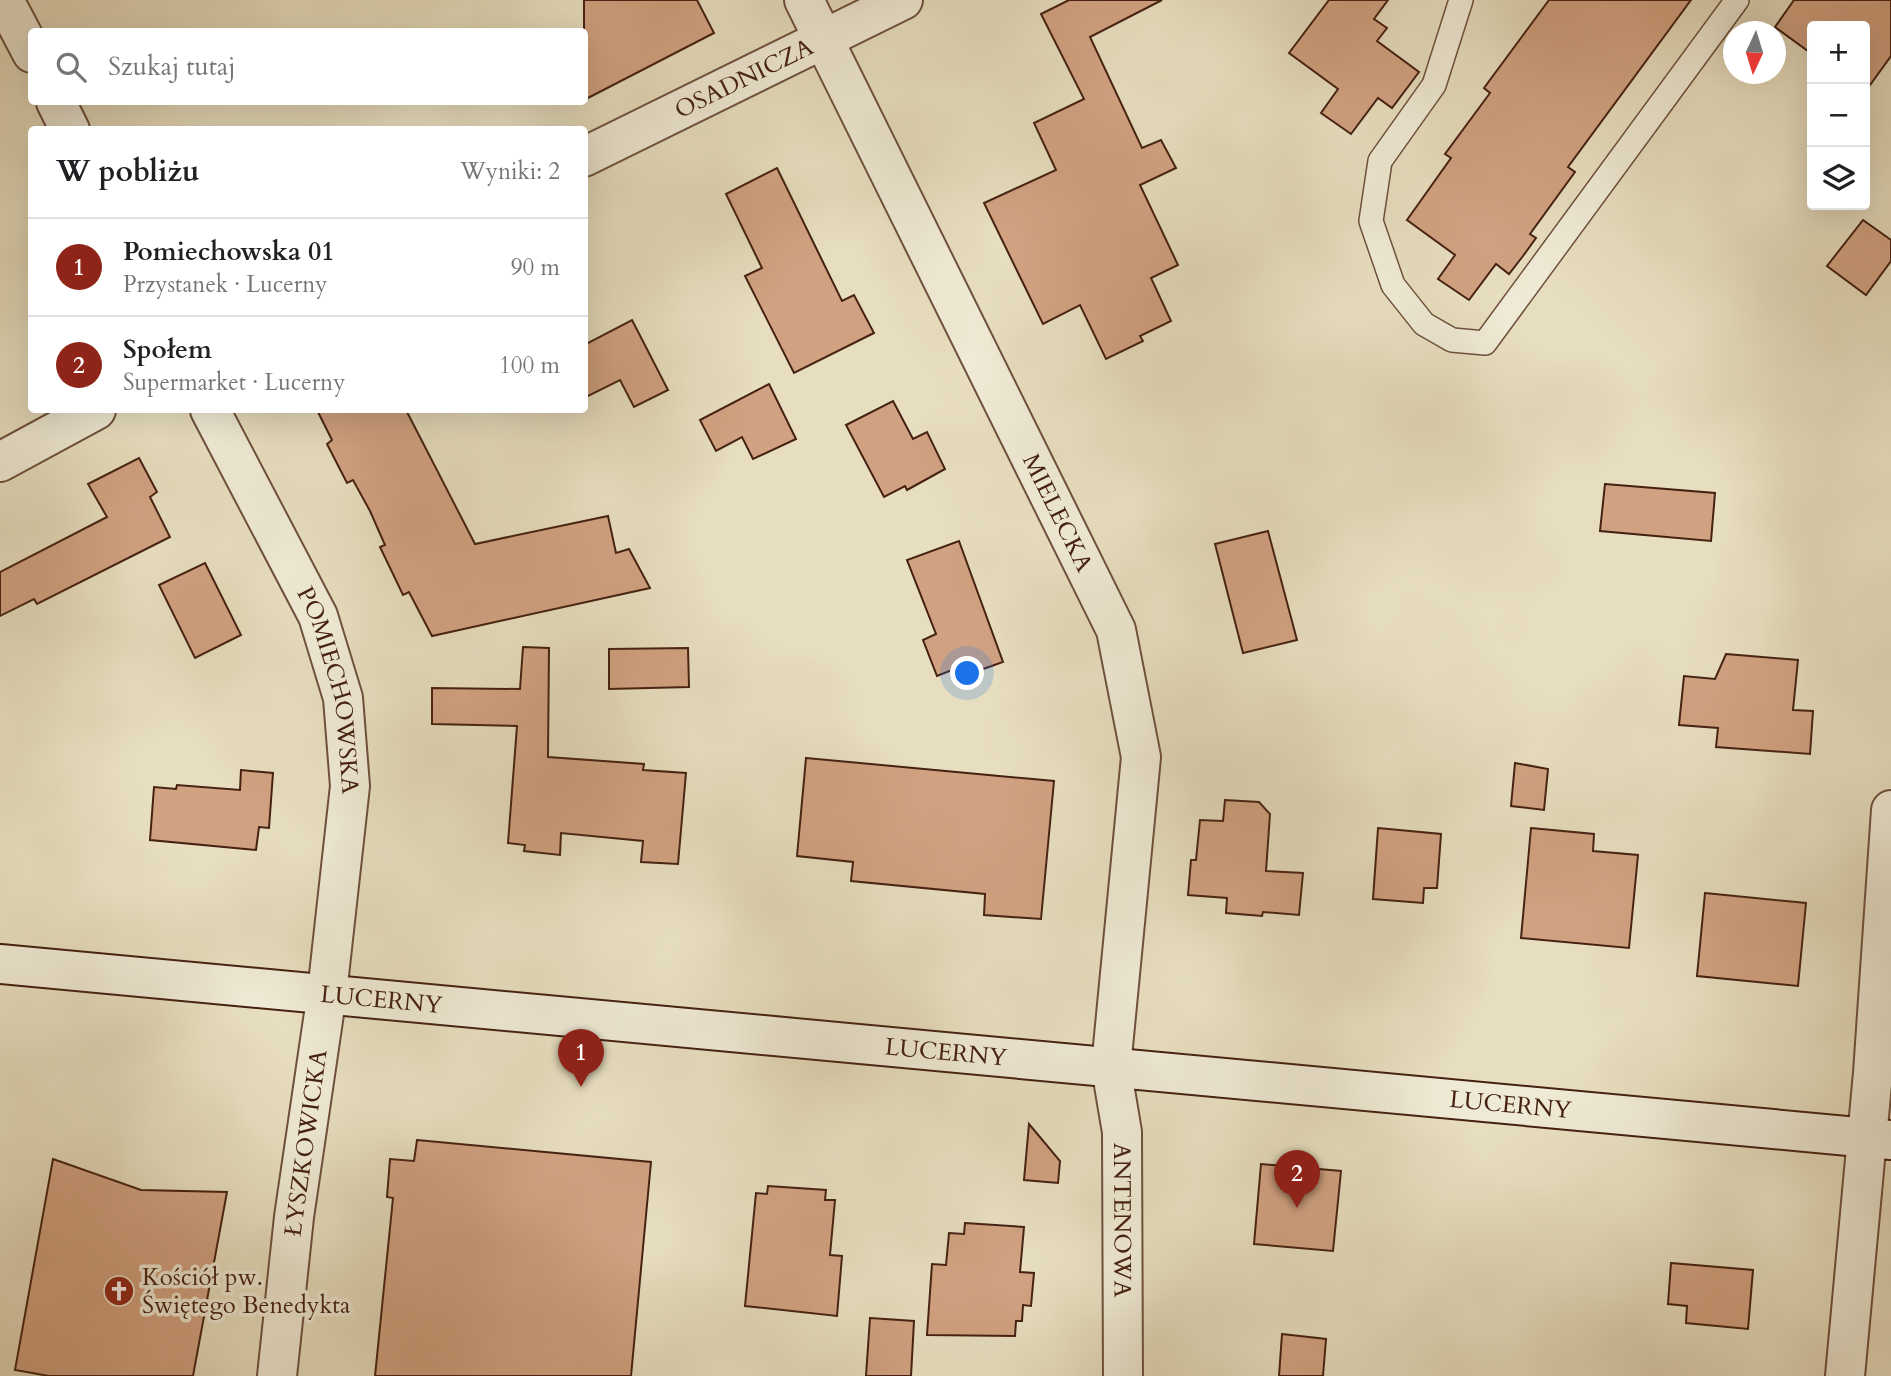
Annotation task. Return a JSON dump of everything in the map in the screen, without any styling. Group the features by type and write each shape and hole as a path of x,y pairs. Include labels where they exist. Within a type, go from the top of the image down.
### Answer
{"street":[{"path":"4,0 28,45"},
{"name":"MIELECKA","path":"804,0 1116,630 1141,757 1111,1067"},
{"name":"OSADNICZA","path":"588,155 902,0"},
{"path":"58,105 68,126"},
{"path":"0,462 90,413"},
{"name":"POMIECHOWSKA","path":"213,413 318,616 343,698 350,786 327,993"},
{"path":"1845,1376 1878,1139 1873,1073 1891,810"},
{"name":"LUCERNY","path":"0,964 1878,1139"},
{"name":"ŁYSZKOWICKA","path":"277,1376 294,1217 327,993"},
{"name":"ANTENOWA","path":"1111,1067 1122,1132 1123,1376"}],"lane":[{"path":"1461,0 1434,85 1380,161 1371,221 1393,285 1424,324 1452,340 1485,344 1737,0"}],"building":[{"path":"584,0 697,0 714,33 588,98 588,28 584,28"},
{"path":"1069,0 1162,0 1090,37 1142,148 1161,140 1176,168 1140,185 1178,265 1151,278 1171,321 1140,336 1143,341 1106,359 1080,305 1043,324 984,203 1056,170 1034,123 1084,99 1041,14"},
{"path":"1329,0 1388,0 1374,19 1387,28 1377,41 1419,72 1392,108 1378,98 1351,134 1321,113 1338,89 1289,53"},
{"path":"1549,0 1691,0 1568,167 1575,172 1530,234 1536,238 1523,256 1509,274 1496,264 1469,300 1438,279 1455,255 1407,220 1451,158 1445,154 1490,93 1484,88"},
{"path":"1794,0 1891,0 1891,56 1870,85 1870,21 1807,21 1807,50 1786,35 1786,21 1779,21"},
{"path":"777,168 842,301 854,295 874,333 794,373 745,276 762,268 726,194"},
{"path":"1863,220 1891,240 1891,261 1866,295 1827,266"},
{"path":"632,320 668,390 634,407 620,380 588,396 588,343"},
{"path":"769,384 796,439 753,459 742,437 716,451 700,420"},
{"path":"893,401 913,439 927,432 945,469 907,490 905,486 884,497 846,425"},
{"path":"318,413 408,413 475,544 608,516 616,553 629,549 650,588 432,636 409,592 403,595 380,547 385,545 370,511 353,480 347,483 327,444 332,440"},
{"path":"139,458 157,492 150,497 170,537 37,604 34,599 0,616 0,572 107,517 88,484"},
{"path":"1605,484 1715,493 1711,541 1600,531"},
{"path":"1268,531 1297,640 1243,653 1215,544"},
{"path":"959,541 1003,662 975,672 960,675 957,668 937,676 923,640 936,634 907,560"},
{"path":"205,563 241,635 195,658 159,585"},
{"path":"523,647 549,648 548,757 644,764 643,770 686,773 678,864 641,862 643,841 561,833 560,855 524,851 525,845 508,843 517,726 432,724 432,688 520,689"},
{"path":"688,648 689,687 609,689 609,649"},
{"path":"1726,654 1798,660 1793,710 1813,711 1810,754 1716,747 1718,728 1679,725 1684,676 1715,679"},
{"path":"806,758 1054,781 1041,919 984,915 985,894 851,881 853,862 797,856"},
{"path":"1515,763 1548,769 1544,810 1511,806"},
{"path":"241,770 273,773 269,828 259,827 256,850 150,840 154,787 176,789 177,785 240,790"},
{"path":"1225,800 1259,802 1270,814 1266,871 1303,873 1299,915 1226,913 1227,898 1188,895 1191,860 1196,860 1200,820 1223,821"},
{"path":"1378,828 1441,834 1437,888 1424,888 1423,903 1373,899"},
{"path":"1531,828 1594,834 1593,851 1638,855 1629,948 1521,938"},
{"path":"1705,893 1806,903 1798,986 1697,976"},
{"path":"1029,1124 1060,1161 1058,1183 1024,1180"},
{"path":"417,1140 651,1162 631,1376 375,1376 393,1198 387,1197 390,1159 414,1161"},
{"name":"Kościół pw. Świętego Benedykta","path":"53,1159 141,1190 227,1192 193,1376 49,1376 15,1370"},
{"path":"1261,1164 1341,1171 1333,1251 1254,1244"},
{"path":"768,1186 826,1190 825,1200 835,1200 830,1255 842,1256 837,1316 745,1306 756,1193 767,1194"},
{"path":"965,1223 1024,1227 1020,1272 1034,1273 1031,1306 1023,1305 1022,1321 1016,1321 1015,1336 927,1335 932,1264 946,1265 949,1233 964,1234"},
{"path":"1671,1263 1753,1270 1748,1329 1686,1323 1687,1306 1668,1304"},
{"path":"870,1318 914,1321 911,1376 866,1376"},
{"path":"1282,1334 1326,1339 1323,1376 1279,1376"}],"place":[{"name":"Pomiechowska 01","path":"581,1087"},
{"name":"Społem","path":"1297,1208"},
{"name":"Kościół pw. Świętego Benedykta","path":"119,1291"}]}
